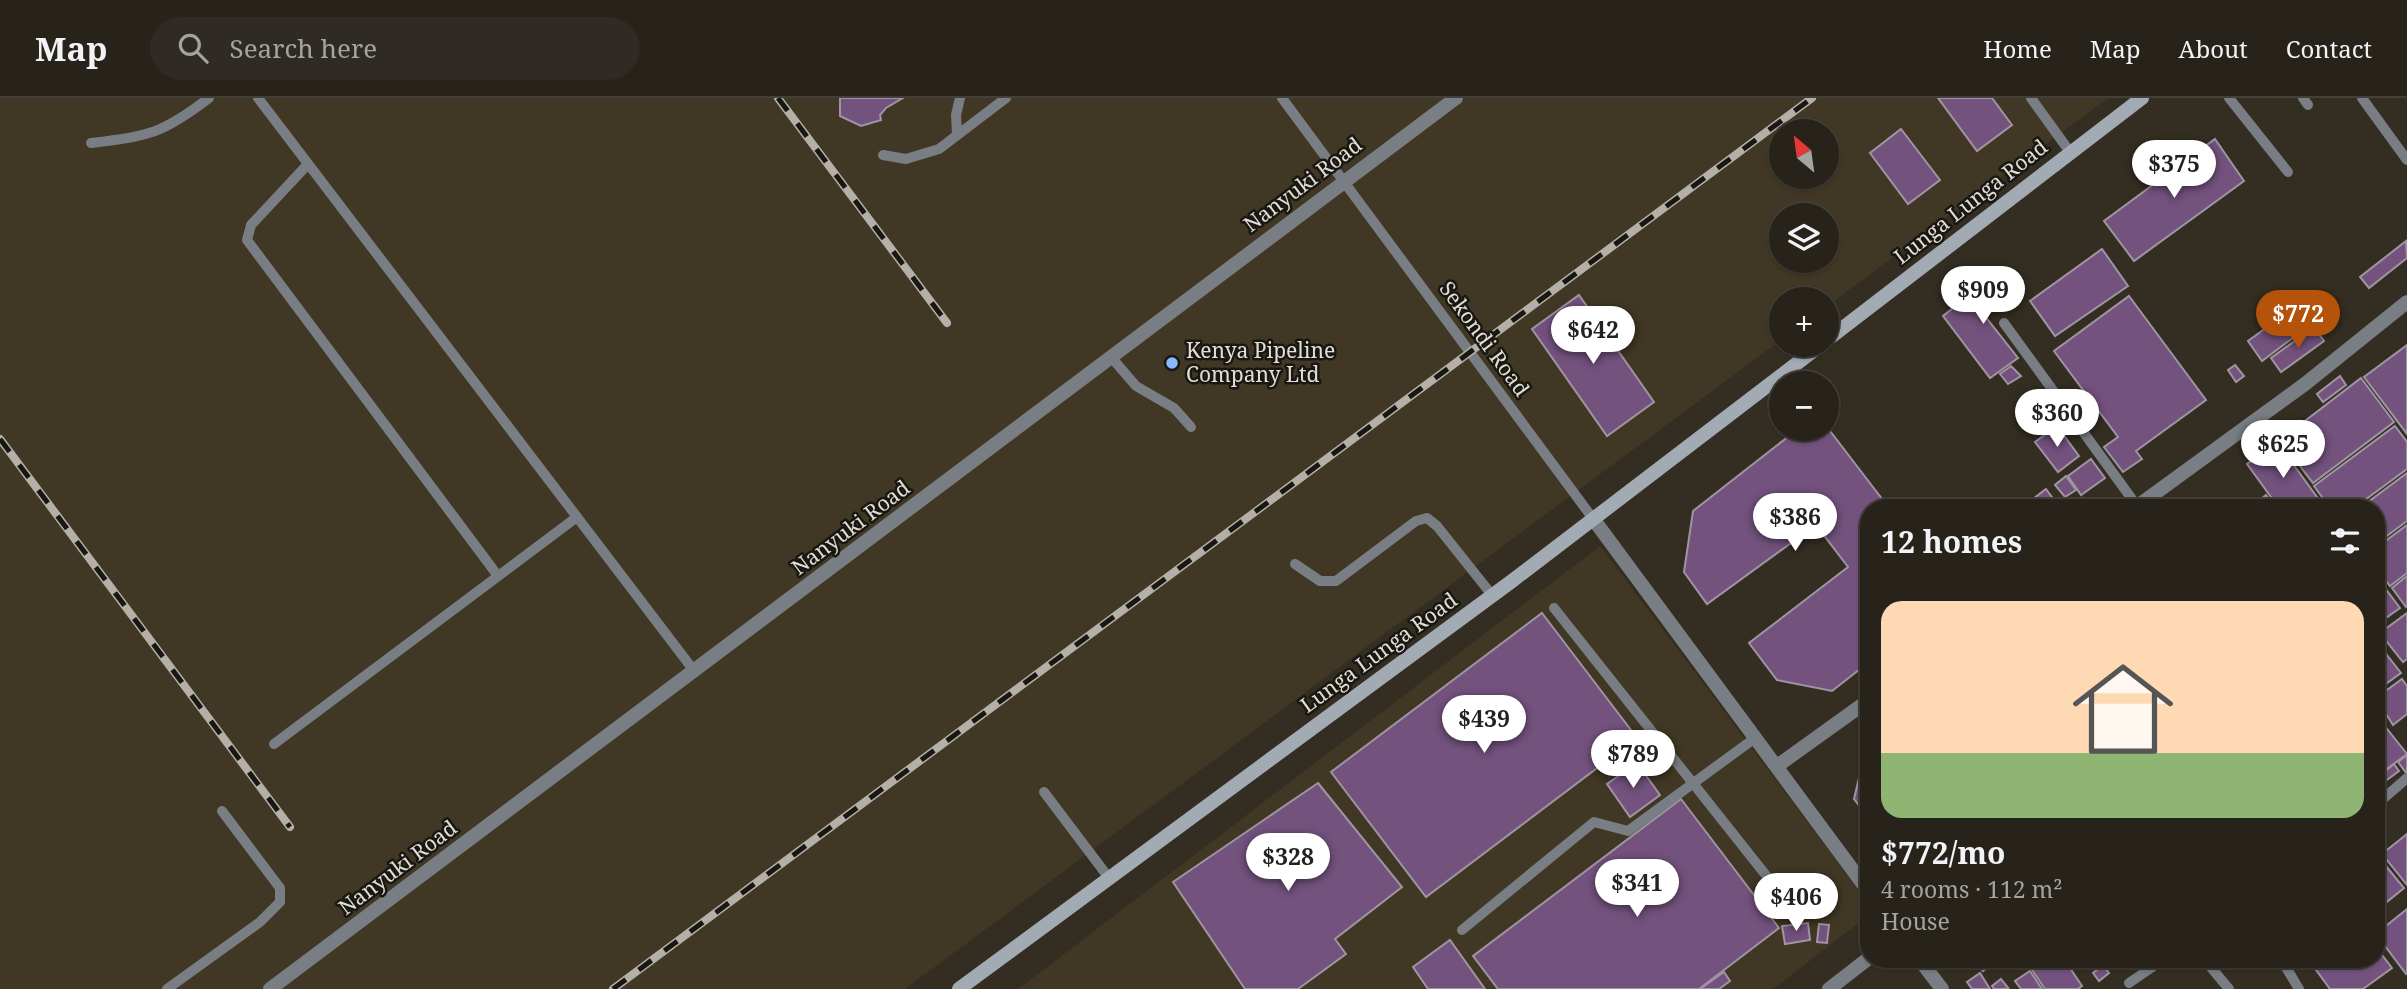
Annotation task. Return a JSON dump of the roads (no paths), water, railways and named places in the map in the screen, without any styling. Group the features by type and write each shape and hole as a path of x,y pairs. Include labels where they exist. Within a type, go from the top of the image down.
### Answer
{"main road":[{"name":"Lunga Lunga Road","path":"1839,331 2141,98"},
{"name":"Lunga Lunga Road","path":"959,989 1594,520 1805,357"}],"street":[{"name":"Nanyuki Road","path":"270,989 1456,98"},
{"path":"2147,499 2305,384 2407,302"},
{"path":"1594,520 1860,880"},
{"path":"1777,766 1860,711"},
{"path":"1829,989 1860,965"},
{"path":"1926,968 1942,989"}],"lane":[{"path":"91,144 146,136 180,120 209,98"},
{"path":"258,98 695,672"},
{"path":"957,135 956,115 960,98"},
{"path":"883,155 906,159 920,157 957,135 1006,98"},
{"name":"Sekondi Road","path":"1282,98 1594,520"},
{"path":"2031,98 2070,152"},
{"path":"2229,98 2288,172"},
{"path":"2362,98 2407,160"},
{"path":"308,164 251,225 247,240 498,576"},
{"path":"2004,323 2130,499"},
{"path":"1111,357 1136,386 1174,408 1191,427"},
{"path":"274,744 577,517"},
{"path":"1295,564 1320,581 1336,581 1416,521 1427,518 1437,526 1492,595"},
{"path":"1554,608 1784,898"},
{"path":"1462,930 1594,822 1628,831 1755,738"},
{"path":"2385,797 2407,778"},
{"path":"1044,792 1109,878"},
{"path":"167,989 260,922 281,902 280,888 222,811"},
{"path":"2129,983 2151,968"},
{"path":"2212,968 2229,989"},
{"path":"2286,968 2299,989"}],"railway":[{"path":"778,98 947,323"},
{"path":"613,989 1812,98"},
{"path":"0,439 290,827"}],"place":[{"name":"Kenya Pipeline Company Ltd","path":"1172,363"}]}
